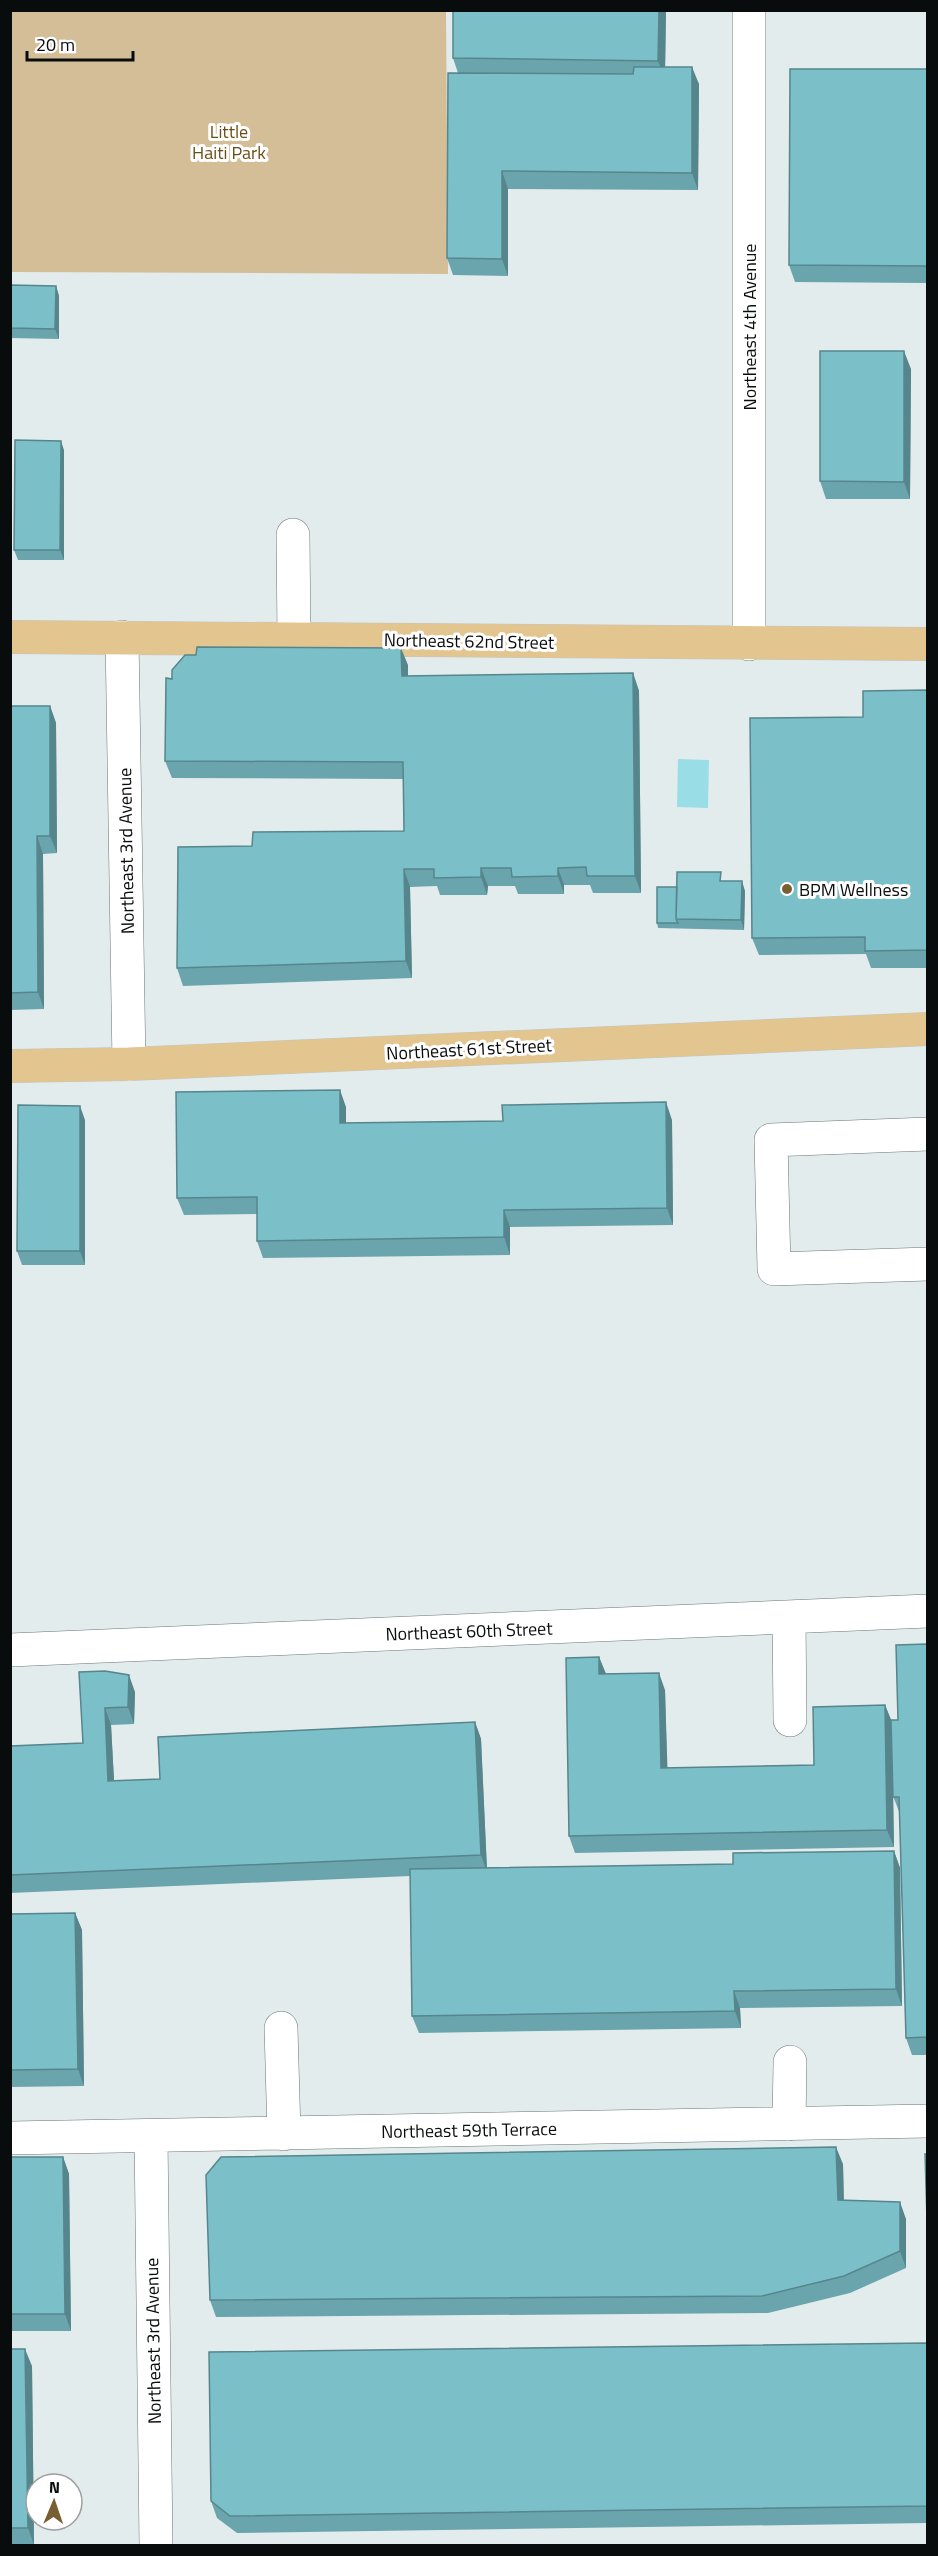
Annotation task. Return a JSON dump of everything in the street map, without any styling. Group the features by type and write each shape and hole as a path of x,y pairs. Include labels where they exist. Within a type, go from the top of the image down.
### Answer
{"main road":[{"name":"Northeast 62nd Street","path":"10,637 927,644"},
{"name":"Northeast 61st Street","path":"10,1066 129,1064 927,1029"}],"street":[{"name":"Northeast 4th Avenue","path":"749,10 749,644"},
{"path":"293,535 294,639"},
{"name":"Northeast 3rd Avenue","path":"122,637 129,1064"},
{"path":"927,1134 771,1140 774,1269 927,1264"},
{"name":"Northeast 60th Street","path":"10,1650 927,1611"},
{"path":"789,1617 790,1720"},
{"path":"281,2028 284,2134"},
{"path":"789,2124 790,2062"},
{"name":"Northeast 59th Terrace","path":"10,2138 927,2121"},
{"name":"Northeast 3rd Avenue","path":"151,2136 156,2546"}],"green space":[{"name":"Little Haiti Park","path":"11,11 446,11 448,274 11,272"}],"water":[{"path":"678,759 709,760 708,808 677,807"}],"building":[{"path":"453,10 659,10 658,61 453,58"},
{"path":"634,67 692,67 692,173 502,171 502,259 447,258 448,73 633,74"},
{"path":"790,69 927,69 927,266 789,265"},
{"path":"10,285 56,286 55,329 10,328"},
{"path":"820,351 904,351 904,482 820,481"},
{"path":"15,440 61,441 60,550 14,550"},
{"path":"197,647 401,648 402,676 633,673 635,876 587,876 586,867 558,868 558,876 512,877 511,868 481,868 481,877 434,878 434,869 404,869 406,961 177,968 178,847 252,846 253,832 404,831 403,762 165,761 166,678 172,679 172,670 185,655 196,655"},
{"path":"927,690 927,950 865,951 865,937 752,938 750,718 863,717 863,691"},
{"path":"10,706 50,706 50,836 37,836 38,992 10,993"},
{"path":"677,872 721,872 720,881 742,881 741,920 676,919"},
{"path":"657,887 677,887 676,919 678,923 657,923"},
{"path":"340,1090 340,1123 503,1121 502,1105 666,1102 667,1208 504,1210 504,1237 257,1241 257,1197 177,1198 176,1092"},
{"path":"18,1105 80,1106 80,1251 17,1251"},
{"path":"927,1644 927,2037 906,2038 899,1797 893,1797 891,1720 898,1720 896,1645"},
{"path":"599,1657 599,1674 659,1673 661,1768 814,1765 813,1707 885,1705 887,1830 569,1836 566,1658"},
{"path":"105,1671 129,1675 128,1707 105,1708 108,1781 160,1779 158,1737 475,1722 481,1855 10,1875 10,1746 83,1743 79,1672"},
{"path":"894,1851 896,1989 734,1991 735,2011 412,2016 410,1869 733,1864 733,1853"},
{"path":"75,1913 78,2069 10,2070 10,1914"},
{"path":"836,2147 838,2200 900,2202 900,2251 844,2276 762,2296 210,2300 206,2175 221,2157"},
{"path":"925,2154 927,2154 927,2220"},
{"path":"10,2157 63,2157 65,2314 10,2314"},
{"path":"927,2343 927,2506 230,2516 211,2501 209,2352"},
{"path":"10,2349 25,2349 27,2472 24,2472 24,2528 10,2528"}],"place":[{"name":"BPM Wellness","path":"787,889"}]}
